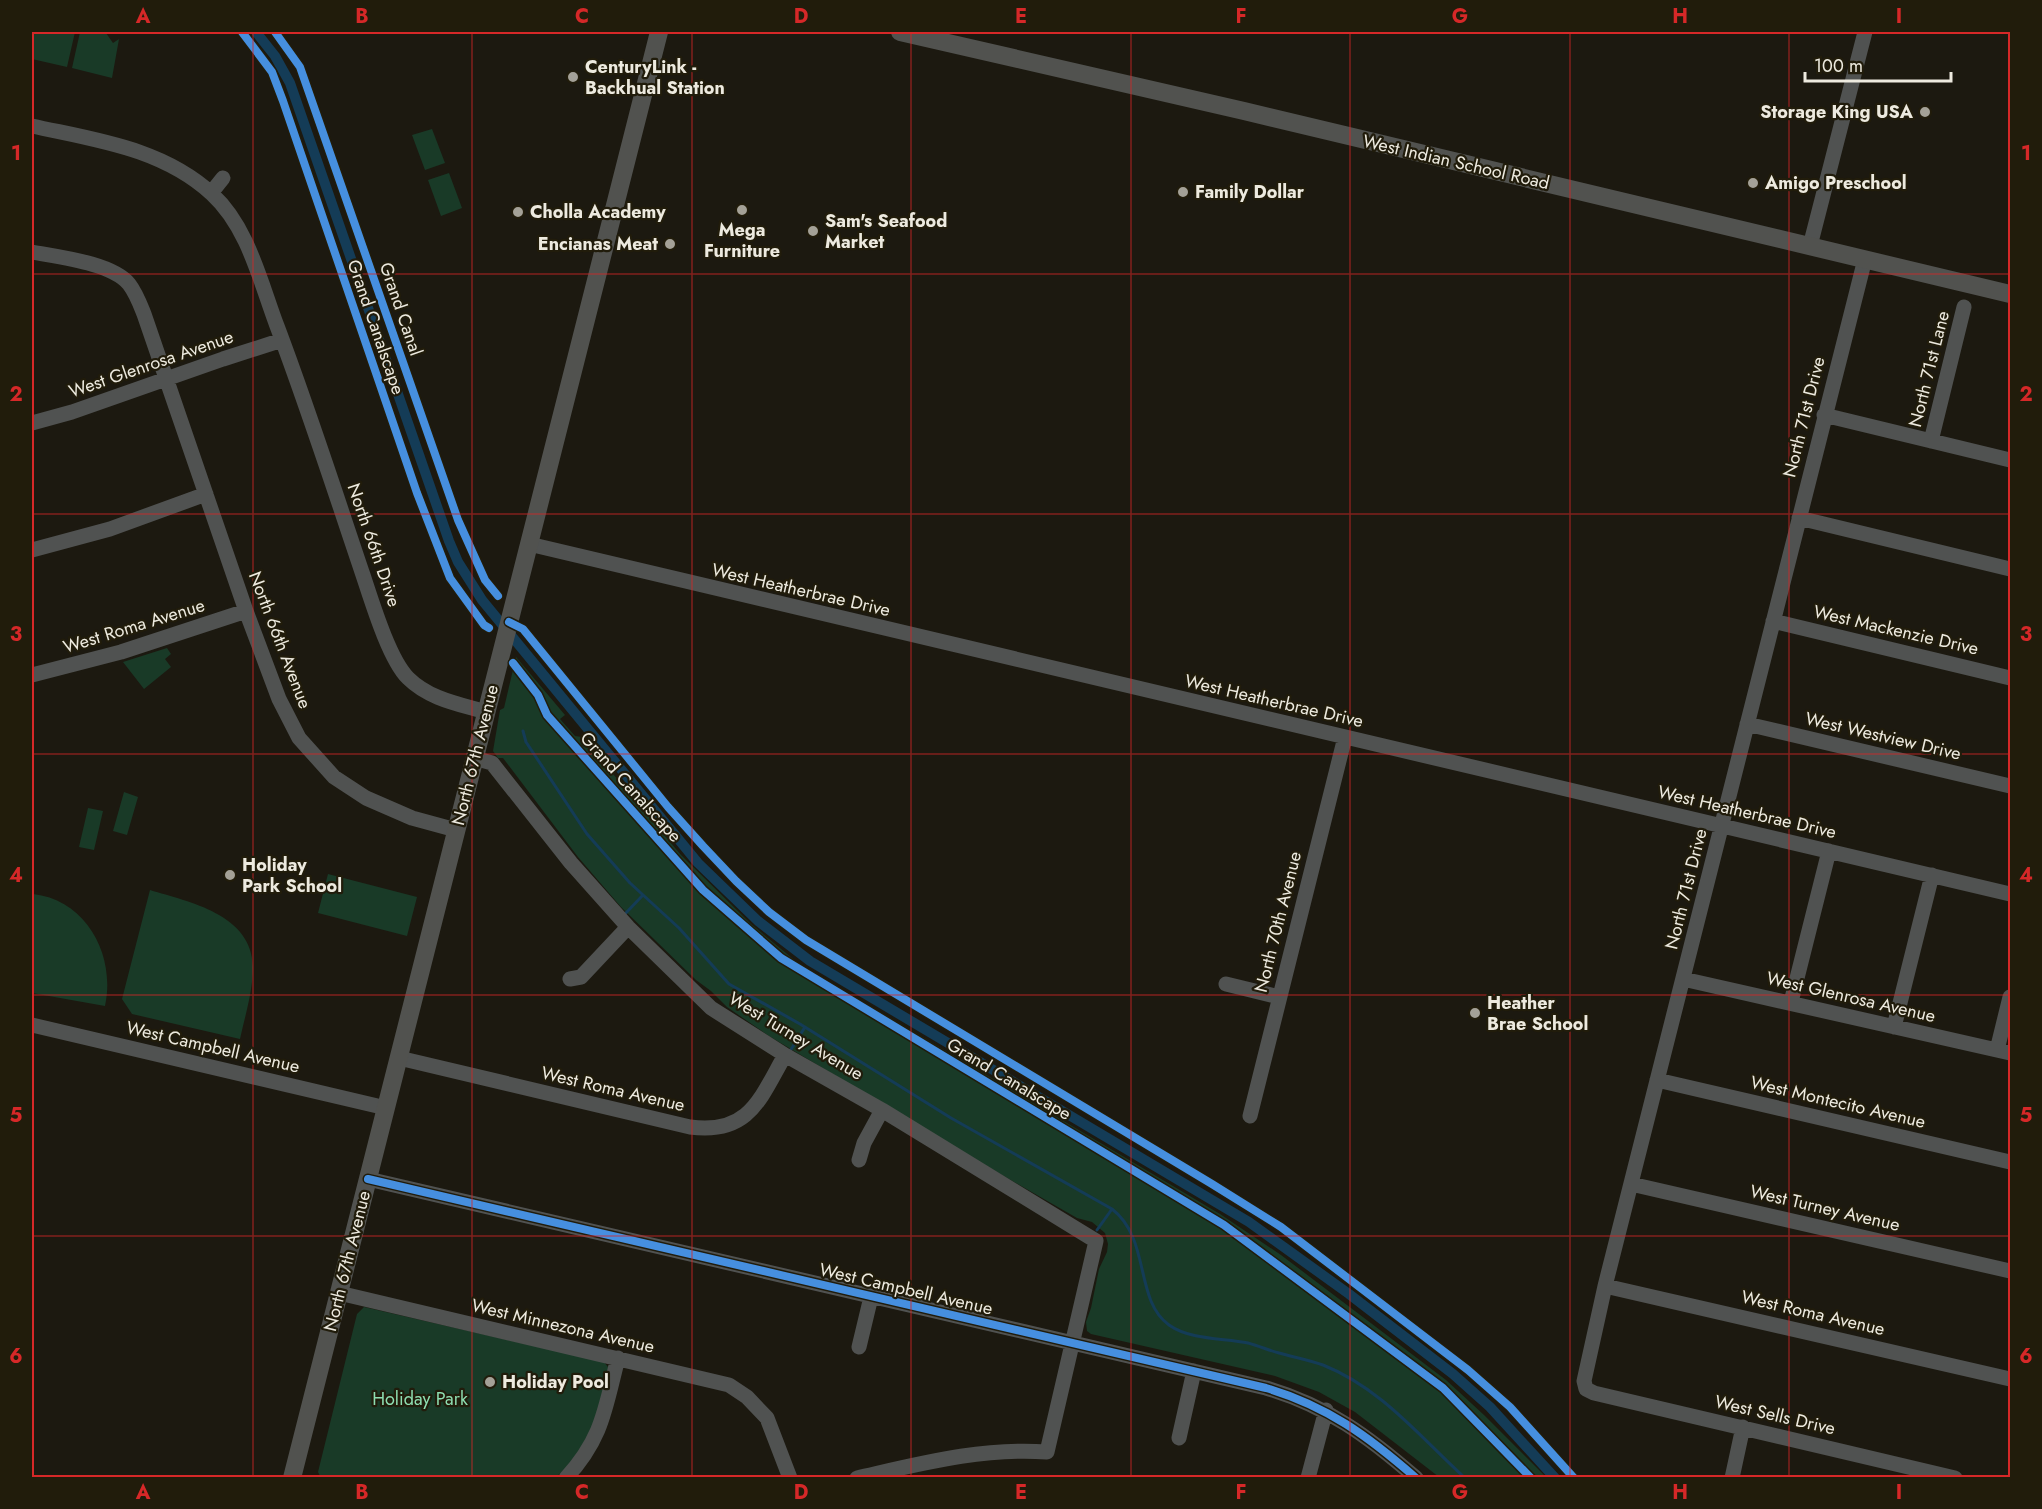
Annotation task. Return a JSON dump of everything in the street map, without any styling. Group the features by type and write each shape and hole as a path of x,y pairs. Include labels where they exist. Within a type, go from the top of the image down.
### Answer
{"main road":[{"name":"North 67th Avenue","path":"292,1478 659,32"},
{"name":"West Indian School Road","path":"900,32 1230,108 2010,294"}],"street":[{"path":"1810,246 1865,32"},
{"name":"North 66th Drive","path":"32,126 147,153 183,172 211,193 238,226 282,340 369,593 396,661 405,676 429,694 486,712"},
{"path":"211,193 222,178"},
{"path":"32,252 103,268 128,282 144,314 166,378"},
{"name":"North 71st Drive","path":"1586,1389 1585,1372 1605,1286 1865,259"},
{"name":"North 71st Lane","path":"1931,441 1964,307"},
{"name":"West Glenrosa Avenue","path":"32,423 72,412 282,340"},
{"name":"North 66th Avenue","path":"166,378 246,612 288,719 299,738 334,777 351,789 393,812 456,830"},
{"path":"1824,415 2010,460"},
{"path":"32,550 110,529 206,495"},
{"path":"1798,518 2010,569"},
{"name":"West Heatherbrae Drive","path":"529,544 2010,894"},
{"name":"West Roma Avenue","path":"32,675 121,652 246,612"},
{"name":"West Mackenzie Drive","path":"1773,621 2010,678"},
{"name":"West Westview Drive","path":"1747,724 2010,786"},
{"name":"North 70th Avenue","path":"1250,1116 1345,737"},
{"name":"West Turney Avenue","path":"474,758 492,763 571,863 628,927 711,1008 785,1055 882,1110 1096,1241 1072,1343"},
{"path":"1791,1002 1829,851"},
{"path":"1894,1027 1932,875"},
{"path":"570,979 581,977 628,927"},
{"name":"West Glenrosa Avenue","path":"1683,979 2004,1052"},
{"path":"1226,984 1279,997"},
{"path":"2004,1052 2010,997"},
{"name":"West Campbell Avenue","path":"32,1025 386,1108"},
{"name":"West Roma Avenue","path":"399,1058 690,1127 714,1129 736,1122 752,1111 785,1055"},
{"name":"West Montecito Avenue","path":"1658,1080 2010,1162"},
{"path":"859,1160 864,1143 882,1110"},
{"name":"West Campbell Avenue","path":"368,1179 1266,1388 1326,1410 1416,1478"},
{"name":"West Turney Avenue","path":"1631,1184 2010,1270"},
{"name":"West Roma Avenue","path":"1605,1286 2010,1379"},
{"name":"West Minnezona Avenue","path":"339,1293 729,1385 747,1397 767,1418 790,1478"},
{"name":"West Campbell Avenue","path":"859,1347 871,1297"},
{"path":"857,1478 967,1455 1029,1450 1047,1452 1072,1343"},
{"path":"566,1478 584,1457 598,1434 618,1358"},
{"path":"1179,1438 1194,1371"},
{"name":"West Sells Drive","path":"1586,1389 1594,1394 1955,1478"},
{"path":"1308,1478 1326,1410"},
{"path":"1732,1478 1743,1427"}],"green space":[{"path":"32,32 75,32 67,67 32,59"},
{"path":"80,32 106,33 113,43 119,39 112,78 72,68"},
{"path":"432,129 445,163 425,170 412,135"},
{"path":"449,173 462,208 441,216 428,180"},
{"path":"167,648 171,654 165,659 171,667 144,689 123,662"},
{"path":"516,657 565,715 560,719 575,736 582,737 681,855 751,924 798,963 1220,1214 1281,1255 1446,1380 1546,1477 1439,1477 1355,1412 1319,1392 1275,1376 1091,1334 1087,1331 1086,1322 1099,1269 1107,1252 1108,1244 1105,1233 1092,1222 1077,1218 1002,1175 769,1036 727,1007 621,907 578,857 503,758 498,758 493,751 500,710 504,708"},
{"path":"124,792 138,797 127,835 113,831"},
{"path":"88,808 103,811 94,850 79,847"},
{"path":"328,874 417,897 407,936 318,913"},
{"path":"150,890 216,913 242,934 250,949 253,976 240,1039 132,1014 122,999"},
{"path":"33,894 52,898 69,907 93,934 106,968 105,1006 32,993"},
{"name":"Holiday Park","path":"364,1307 604,1362 609,1372 601,1401 591,1429 577,1455 556,1477 321,1478 318,1472 357,1314"}],"waterway":[{"path":"256,32 275,56 290,83 458,562 482,600 698,863 758,921 810,961 1249,1222 1349,1294 1453,1374 1490,1407 1555,1478"},
{"path":"523,731 526,742 587,834 630,883 679,928 729,984 800,1024 951,1118 1112,1209 1124,1222 1132,1236 1151,1301 1158,1314 1169,1325 1197,1336 1248,1343 1318,1363 1344,1375 1382,1400 1465,1478"},
{"path":"624,915 643,895"},
{"path":"790,1051 805,1027"},
{"path":"1097,1230 1112,1209"}],"cycle path":[{"name":"Grand Canalscape","path":"242,32 272,72 417,493 450,578 484,625 489,628"},
{"name":"Grand Canal","path":"275,32 300,67 458,520 485,580 498,596"},
{"name":"Grand Canalscape","path":"509,622 523,629 668,807 736,881 769,912 806,940 1281,1227 1468,1370 1510,1407 1574,1478"},
{"name":"Grand Canalscape","path":"513,663 538,695 547,715 703,890 781,958 1224,1225 1443,1388 1531,1478"},
{"path":"368,1179 1266,1388 1328,1413 1364,1436 1416,1478"}],"place":[{"name":"CenturyLink - Backhual Station","path":"573,77"},
{"name":"Storage King USA","path":"1925,112"},
{"name":"Amigo Preschool","path":"1753,183"},
{"name":"Family Dollar","path":"1183,192"},
{"name":"Mega Furniture","path":"742,210"},
{"name":"Cholla Academy","path":"518,212"},
{"name":"Sam's Seafood Market","path":"813,231"},
{"name":"Encianas Meat","path":"670,244"},
{"name":"Holiday Park School","path":"230,875"},
{"name":"Heather Brae School","path":"1475,1013"},
{"name":"Holiday Pool","path":"490,1382"}]}
